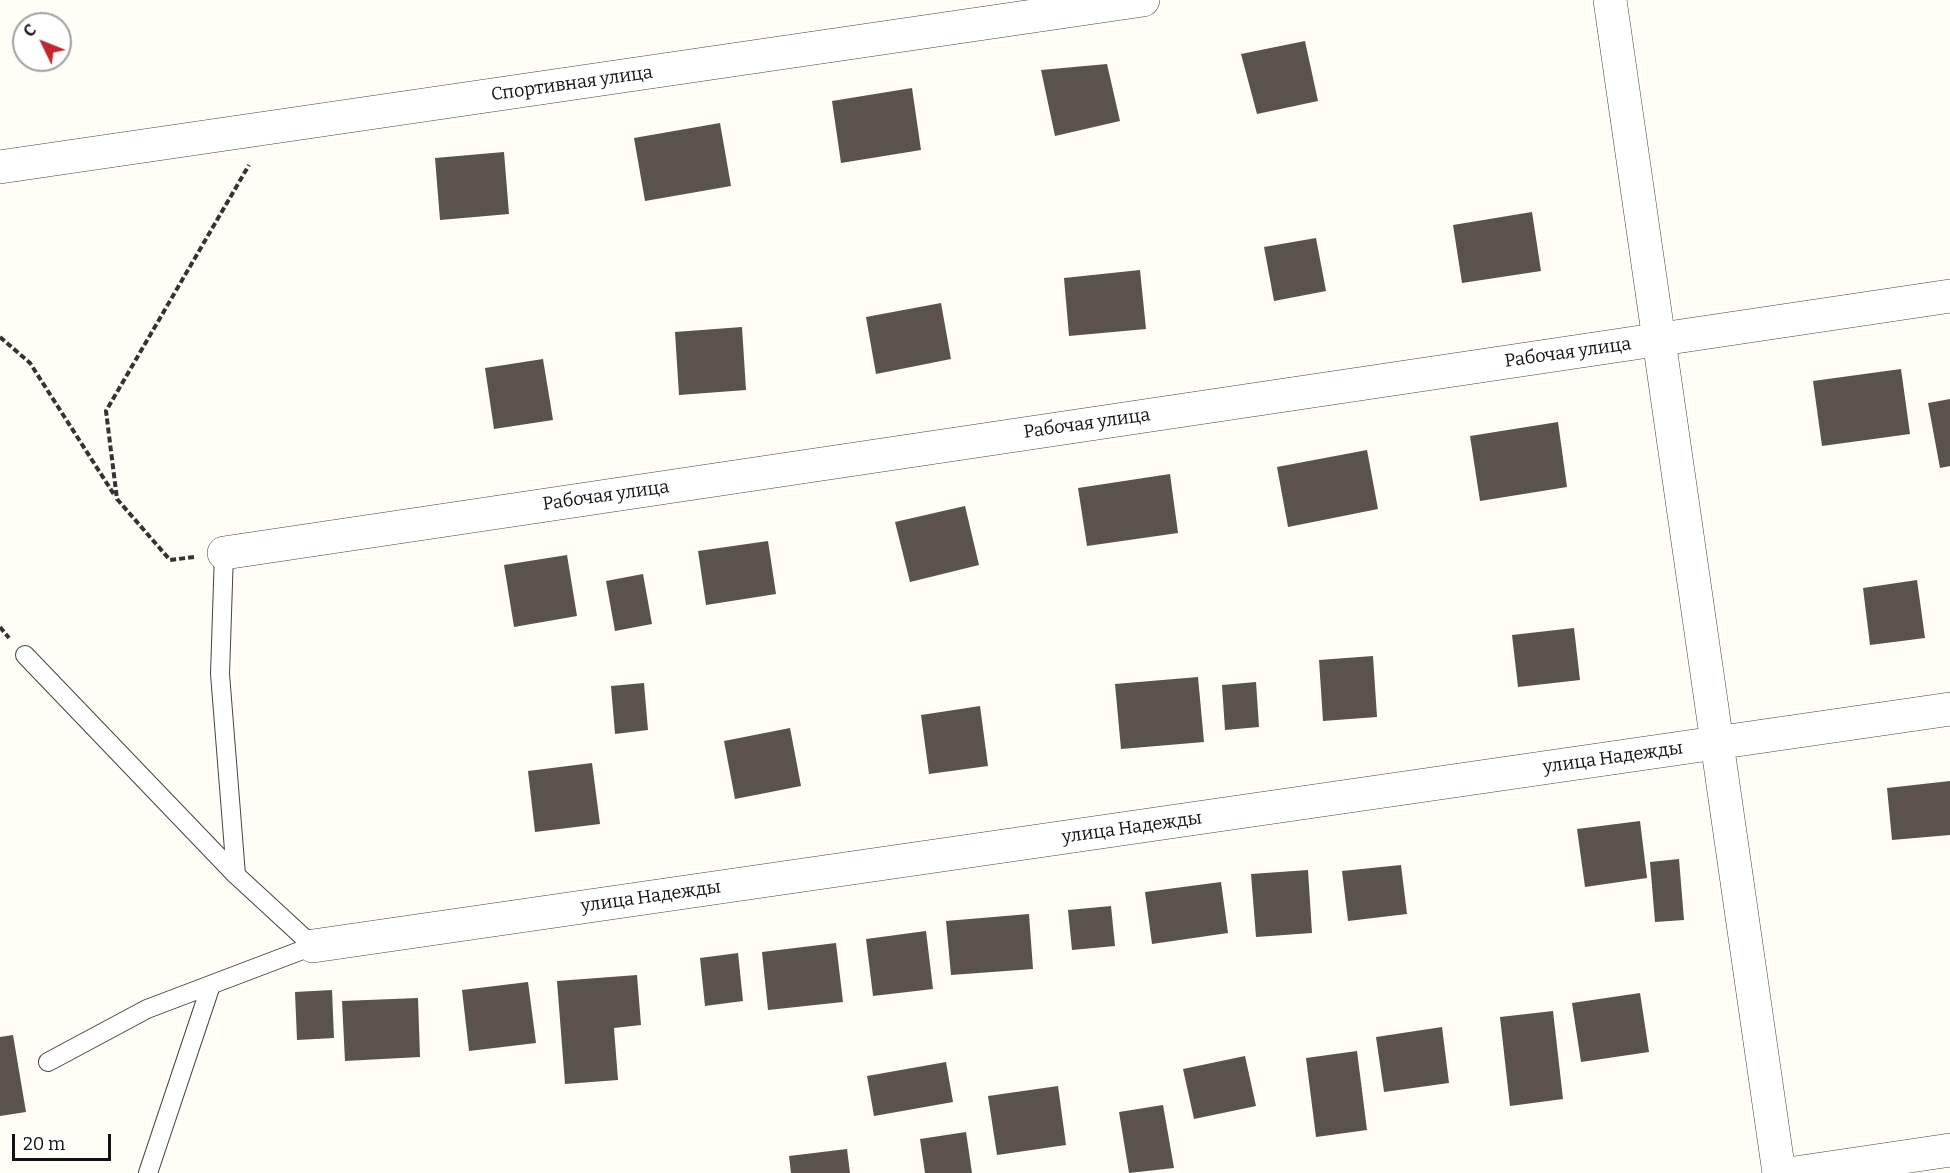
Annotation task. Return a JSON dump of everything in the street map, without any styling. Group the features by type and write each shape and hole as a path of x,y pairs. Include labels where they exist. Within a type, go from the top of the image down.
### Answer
{"street":[{"name":"Спортивная улица","path":"0,167 1143,0"},
{"path":"1610,0 1779,1173"},
{"name":"Рабочая улица","path":"224,553 1950,296"},
{"name":"улица Надежды","path":"313,946 1950,709"},
{"path":"1795,1173 1950,1150"}],"lane":[{"path":"224,553 220,674 236,875"},
{"path":"25,655 236,875 313,946 147,1009 48,1062"},
{"path":"148,1173 210,985"}],"path":[{"path":"117,499 105,411 270,128"},
{"path":"0,337 30,363 117,499 170,560 224,553"}],"building":[{"path":"1305,41 1318,101 1257,114 1241,54"},
{"path":"1107,64 1120,121 1055,136 1041,70"},
{"path":"912,88 921,150 841,163 832,101"},
{"path":"720,123 731,186 645,201 634,138"},
{"path":"504,152 509,214 440,220 435,158"},
{"path":"1532,212 1541,271 1462,283 1453,225"},
{"path":"1316,238 1326,291 1274,301 1264,247"},
{"path":"1140,270 1146,329 1069,336 1064,278"},
{"path":"941,303 951,359 876,374 866,317"},
{"path":"742,327 746,390 679,395 675,332"},
{"path":"543,359 553,420 494,429 485,368"},
{"path":"1901,369 1910,434 1822,446 1813,381"},
{"path":"1950,399 1950,466 1940,468 1928,403"},
{"path":"1558,422 1567,487 1480,501 1470,436"},
{"path":"1367,450 1378,509 1288,527 1277,467"},
{"path":"1170,474 1178,533 1087,546 1078,488"},
{"path":"965,506 979,565 910,582 895,522"},
{"path":"768,541 776,594 706,605 698,551"},
{"path":"567,555 577,616 514,627 504,565"},
{"path":"643,574 652,624 615,631 606,581"},
{"path":"1917,580 1925,638 1870,645 1863,588"},
{"path":"1574,628 1580,680 1518,687 1512,635"},
{"path":"1373,656 1377,717 1323,721 1319,660"},
{"path":"1198,677 1204,742 1121,749 1115,684"},
{"path":"1256,682 1259,727 1225,730 1222,685"},
{"path":"644,683 648,730 615,734 611,686"},
{"path":"980,706 988,766 929,774 921,715"},
{"path":"790,728 801,786 735,799 724,741"},
{"path":"592,763 600,824 535,832 528,771"},
{"path":"1950,781 1950,835 1892,840 1887,788"},
{"path":"1640,821 1647,878 1585,887 1577,829"},
{"path":"1679,859 1684,920 1655,922 1650,862"},
{"path":"1401,865 1407,914 1348,921 1342,871"},
{"path":"1308,870 1312,933 1256,937 1251,874"},
{"path":"1221,882 1228,933 1152,944 1145,892"},
{"path":"1111,906 1115,946 1072,950 1068,910"},
{"path":"1029,914 1033,969 951,975 946,921"},
{"path":"926,931 933,989 873,996 866,939"},
{"path":"836,943 843,1002 768,1010 762,952"},
{"path":"738,953 743,1001 705,1006 700,958"},
{"path":"637,975 641,1025 614,1028 618,1080 565,1084 557,981"},
{"path":"528,982 536,1043 469,1051 462,990"},
{"path":"332,990 334,1038 297,1040 295,992"},
{"path":"1640,993 1649,1052 1581,1062 1572,1003"},
{"path":"418,998 420,1057 345,1061 342,1001"},
{"path":"1553,1011 1563,1099 1510,1106 1500,1017"},
{"path":"1442,1027 1449,1083 1384,1092 1376,1037"},
{"path":"13,1035 26,1112 0,1116 0,1037"},
{"path":"1357,1051 1367,1130 1316,1137 1306,1058"},
{"path":"1245,1056 1256,1106 1194,1119 1183,1069"},
{"path":"946,1062 953,1102 874,1116 867,1076"},
{"path":"1058,1086 1066,1145 997,1155 988,1096"},
{"path":"1163,1105 1174,1168 1129,1173 1119,1112"},
{"path":"966,1132 972,1173 925,1173 920,1139"},
{"path":"847,1149 850,1173 791,1173 789,1156"}]}
